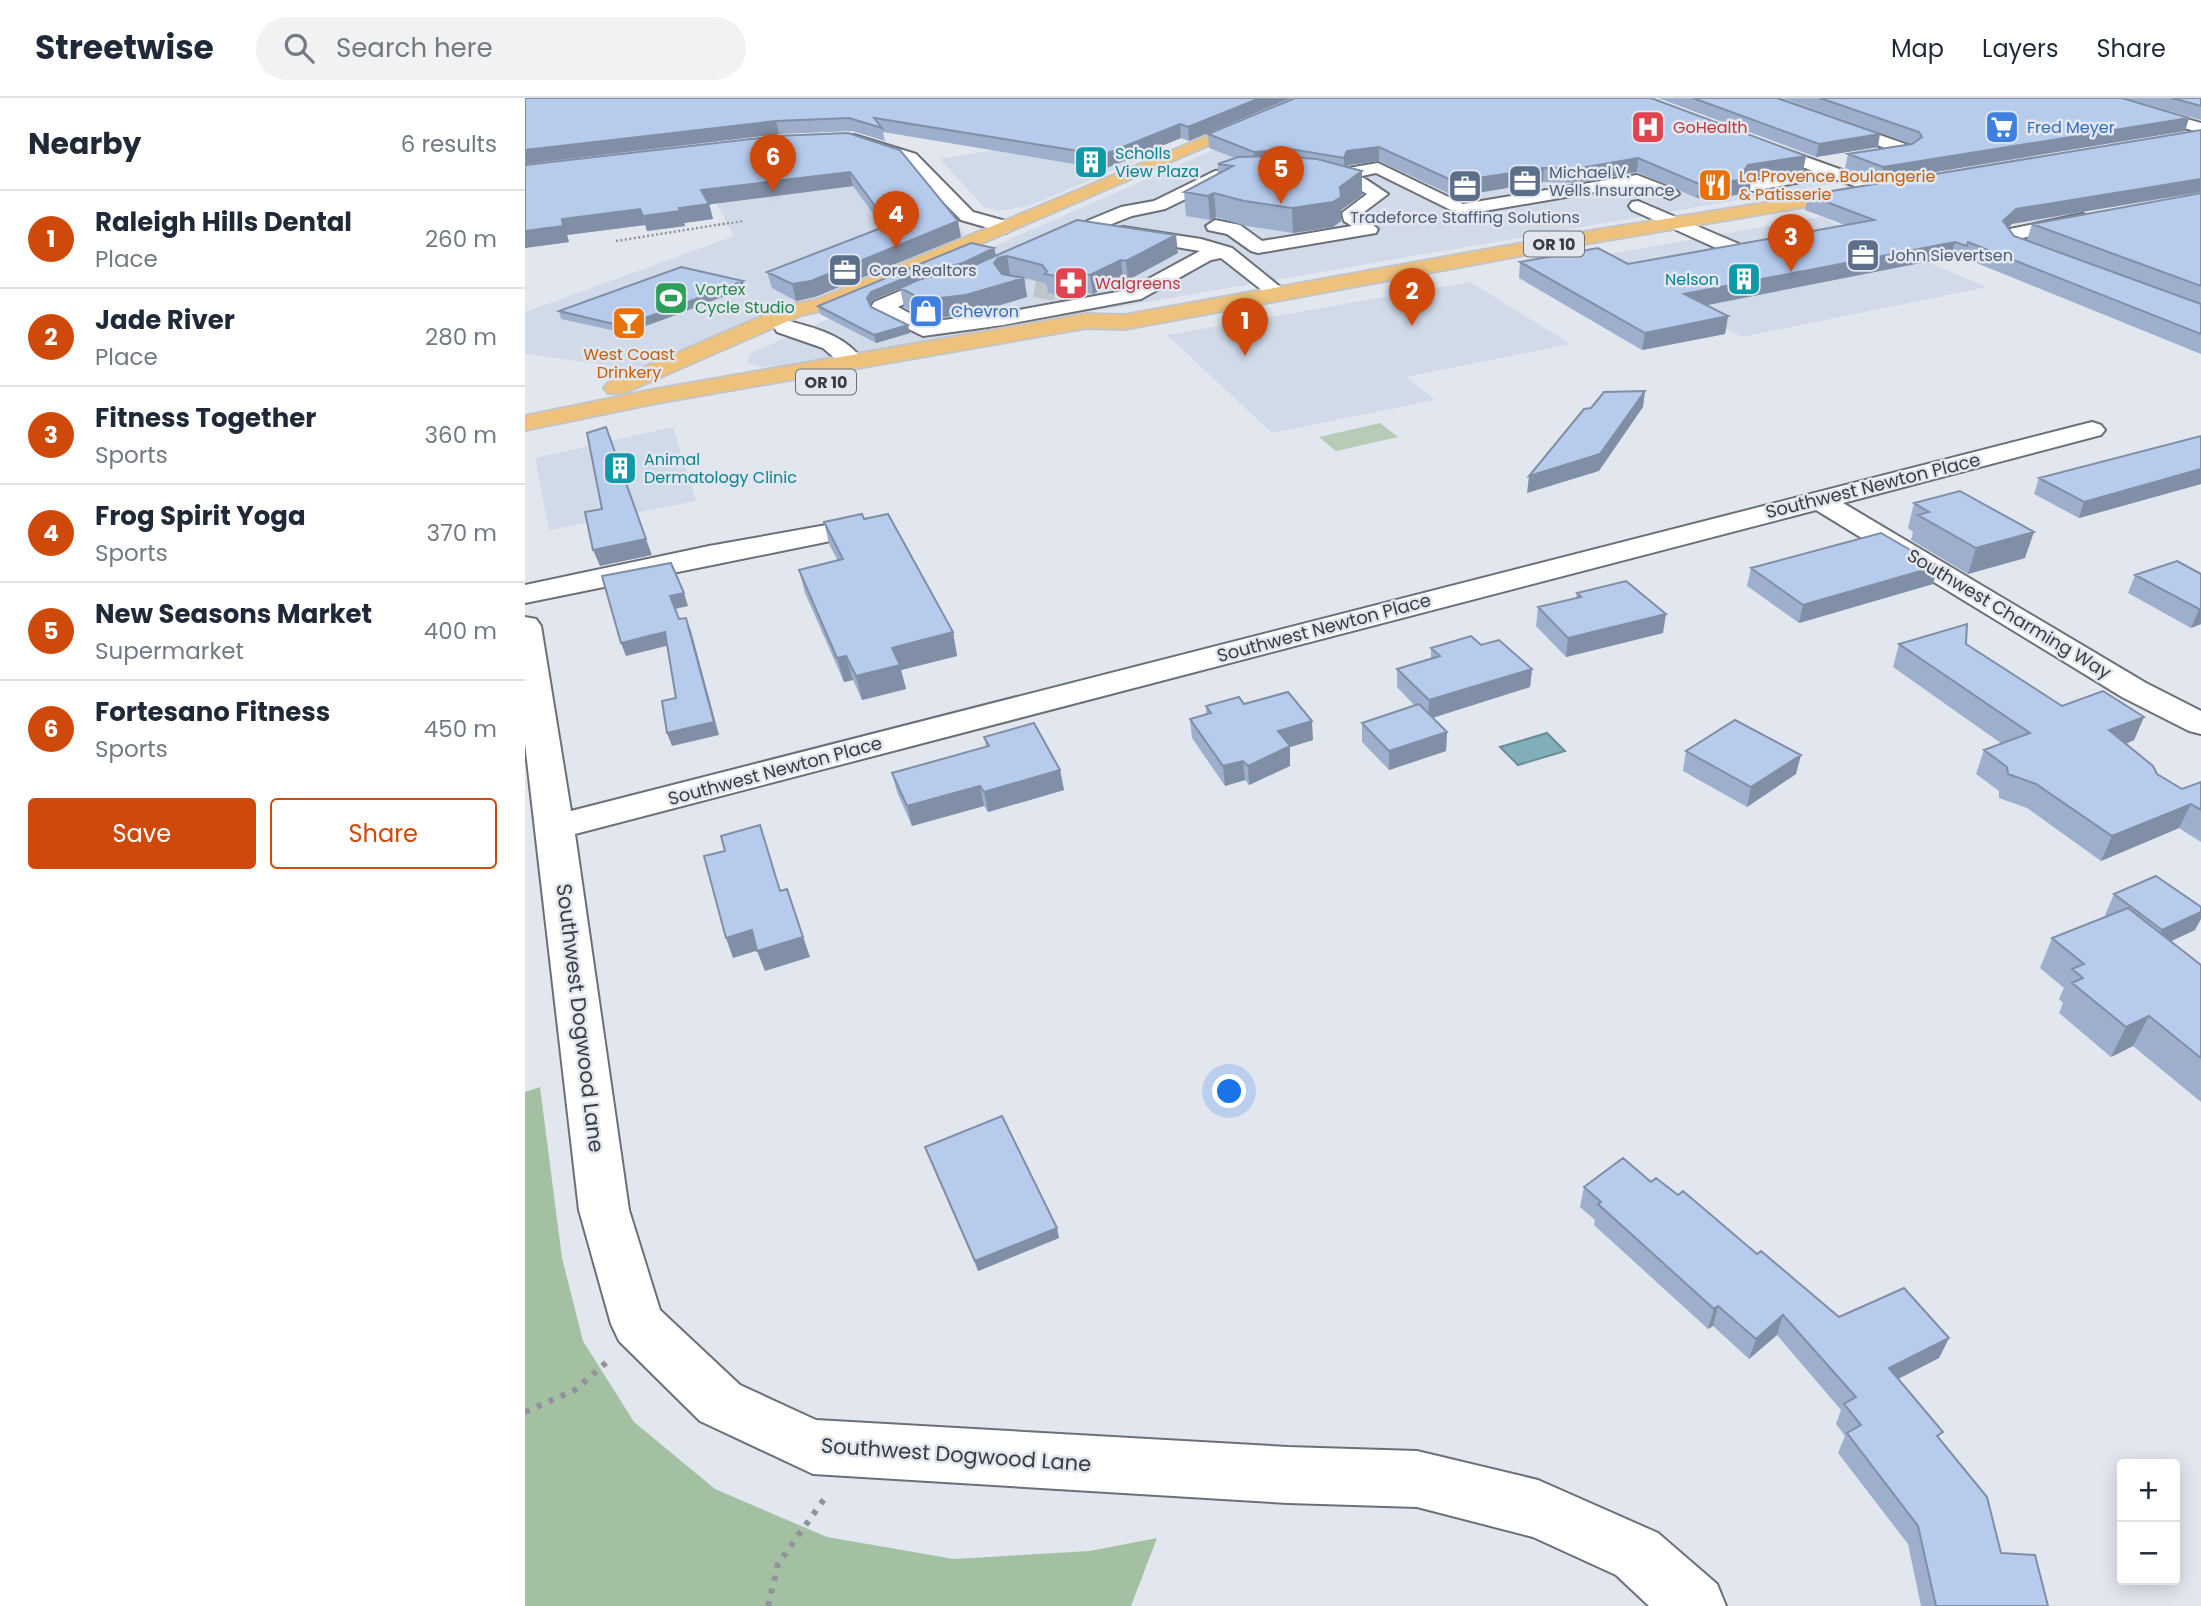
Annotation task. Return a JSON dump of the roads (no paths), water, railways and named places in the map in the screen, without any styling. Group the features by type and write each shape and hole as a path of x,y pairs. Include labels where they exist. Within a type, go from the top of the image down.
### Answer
{"main road":[{"path":"571,412 587,401 719,342 796,310 822,305 1311,98"},
{"path":"2177,140 2201,136"},
{"name":"OR 10","path":"525,423 571,412 853,362 1009,326 1086,321 1125,322 1675,222 1901,186"},
{"path":"525,433 571,412 628,393 726,353 814,315 822,305"},
{"name":"OR 10","path":"525,439 642,414 1100,334 1125,322"},
{"path":"726,353 725,361 729,368 762,377"}],"street":[{"path":"1752,186 1908,149 1852,125 1760,98"},
{"path":"2099,98 2201,128"},
{"path":"1794,109 1819,110"},
{"path":"1735,135 1846,183 1854,193"},
{"path":"838,139 864,142 910,158 967,216 1006,226"},
{"path":"1818,170 1831,167 1864,180 1901,186"},
{"path":"1324,177 1378,168 1461,210 1637,180 1670,194 1629,202"},
{"path":"1818,170 1878,189"},
{"path":"1194,222 1233,229 1258,247 1369,229 1351,217 1351,213 1379,194 1358,182 1290,171"},
{"path":"1251,173 1221,175 1159,205 1127,211 1081,227 1201,245 1225,252 1279,294"},
{"path":"1597,187 1732,248"},
{"path":"1127,211 1169,218"},
{"path":"2067,264 2019,246 2011,237 2020,231 2098,217"},
{"path":"902,271 964,282 914,292 882,307 923,329 981,322 1009,326 1069,297 1134,295 1206,255 1225,252"},
{"path":"914,292 981,322"},
{"path":"992,299 1003,304 1009,326"},
{"path":"785,327 812,334 845,351 853,362"},
{"name":"Southwest Newton Place","path":"555,827 2092,430"},
{"name":"Southwest Charming Way","path":"1819,500 2134,690 2201,724"},
{"path":"525,594 709,555 860,527"},
{"name":"Southwest Dogwood Lane","path":"525,626 555,827 604,1210 638,1324 720,1402 813,1447 1274,1475 1417,1479 1538,1510 1637,1554 1695,1606"}],"water":[{"path":"1547,733 1565,751 1518,765 1500,747"}],"tunnel":[{"path":"974,276 1066,292"}],"place":[{"name":"GoHealth","path":"1648,127"},
{"name":"Fred Meyer","path":"2002,127"},
{"name":"Scholls View Plaza","path":"1091,162"},
{"name":"Michael V. Wells Insurance","path":"1525,181"},
{"name":"La Provence Boulangerie & Patisserie","path":"1715,185"},
{"name":"Tradeforce Staffing Solutions","path":"1465,186"},
{"name":"Fortesano Fitness","path":"773,192"},
{"name":"New Seasons Market","path":"1281,204"},
{"name":"Frog Spirit Yoga","path":"896,249"},
{"name":"John Sievertsen","path":"1863,255"},
{"name":"Core Realtors","path":"845,270"},
{"name":"Fitness Together","path":"1791,272"},
{"name":"Nelson","path":"1744,279"},
{"name":"Walgreens","path":"1071,283"},
{"name":"Vortex Cycle Studio","path":"671,298"},
{"name":"Chevron","path":"926,311"},
{"name":"West Coast Drinkery","path":"629,323"},
{"name":"Jade River","path":"1412,326"},
{"name":"Raleigh Hills Dental","path":"1245,356"},
{"name":"Animal Dermatology Clinic","path":"620,468"}]}
